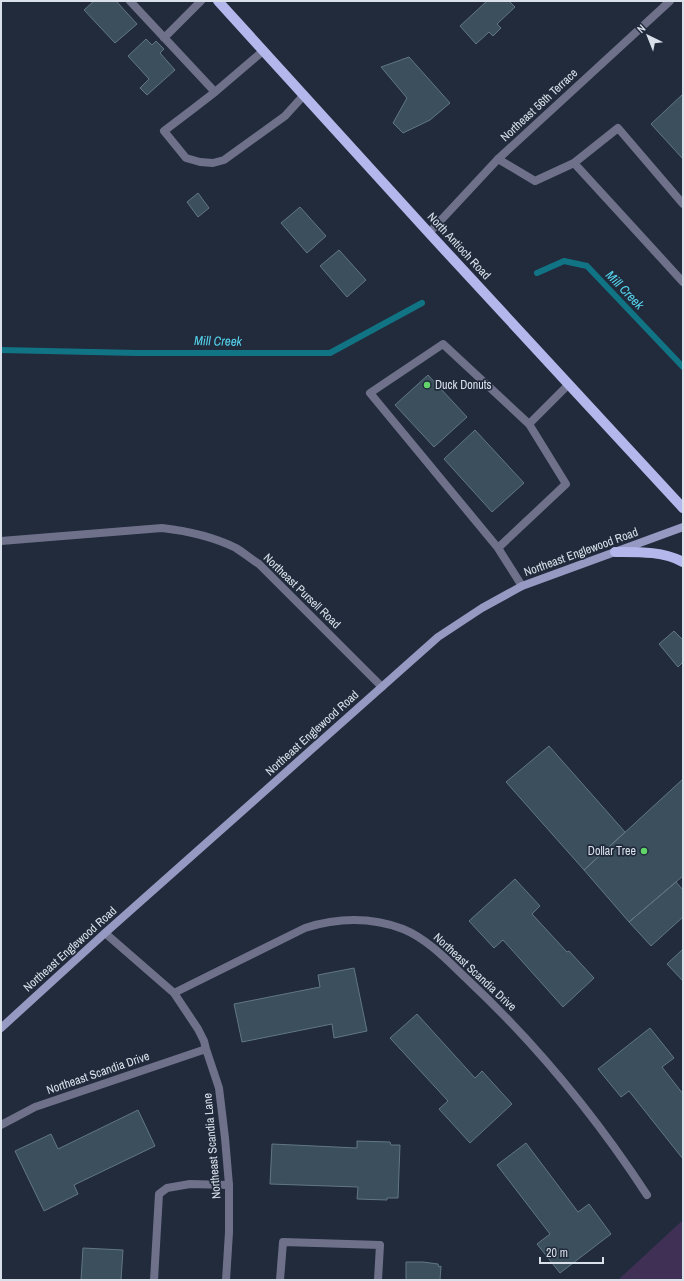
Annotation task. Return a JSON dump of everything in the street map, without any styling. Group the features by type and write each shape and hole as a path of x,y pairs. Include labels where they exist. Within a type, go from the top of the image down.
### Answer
{"main road":[{"name":"North Antioch Road","path":"218,1 429,233 683,508"},
{"name":"Northeast Englewood Road","path":"1,1028 105,933 438,637 482,608 522,586 683,527"},
{"path":"615,552 650,553 677,559 683,562"}],"street":[{"path":"130,1 215,92"},
{"path":"164,38 201,1"},
{"name":"Northeast 56th Terrace","path":"429,233 498,159 670,1"},
{"path":"263,51 215,92 164,131 186,158 207,162 224,160 285,116 304,95"},
{"path":"498,159 535,181 574,163 618,128 683,204"},
{"path":"574,163 683,282"},
{"path":"498,548 566,484 529,424 443,344 370,393 498,548 522,586"},
{"path":"529,424 569,384"},
{"name":"Northeast Pursell Road","path":"1,541 162,528 186,531 212,538 237,549 259,564 382,687"},
{"name":"Northeast Scandia Drive","path":"174,992 305,928 319,924 347,920 375,922 403,929 416,935 442,955 500,1010 540,1053 590,1114 647,1195"},
{"name":"Northeast Scandia Lane","path":"105,933 174,992 204,1041 219,1088 225,1138 229,1185 229,1232 226,1280"},
{"name":"Northeast Scandia Drive","path":"1,1125 35,1107 206,1050"},
{"path":"154,1280 159,1194 166,1188 190,1184 229,1185"},
{"path":"280,1280 283,1242 380,1245 378,1280"}],"shaded area":[{"path":"683,1220 683,1280 618,1280"}],"building":[{"path":"94,1 116,1 137,24 115,43 84,10"},
{"path":"487,1 509,1 515,7 497,24 501,28 493,36 489,32 476,44 460,26"},
{"path":"146,39 152,45 156,41 164,49 160,53 175,70 147,95 140,88 149,79 128,56"},
{"path":"409,57 450,103 430,120 403,133 393,123 407,98 381,67"},
{"path":"683,94 683,159 651,124"},
{"path":"198,193 209,208 198,217 187,202"},
{"path":"300,207 326,236 307,253 281,223"},
{"path":"339,250 366,280 347,297 320,266"},
{"path":"428,375 467,417 434,447 395,405"},
{"path":"475,430 524,483 492,512 444,459"},
{"path":"674,631 683,640 683,662 678,667 659,644"},
{"path":"549,746 625,832 584,870 506,782"},
{"name":"Dollar Tree","path":"683,779 683,876 629,922 584,870"},
{"path":"515,879 540,906 532,914 567,952 569,951 594,978 563,1007 503,940 494,948 469,921"},
{"path":"676,882 683,890 683,917 651,946 629,922"},
{"path":"683,949 683,981 667,964"},
{"path":"354,968 367,1031 334,1038 332,1024 242,1042 234,1004 320,987 318,975"},
{"path":"417,1014 475,1078 482,1071 512,1104 470,1143 439,1109 448,1101 390,1038"},
{"path":"650,1028 674,1058 662,1067 683,1094 683,1159 629,1091 621,1097 598,1069"},
{"path":"138,1110 155,1146 74,1185 78,1194 44,1211 15,1151 51,1134 58,1149"},
{"path":"357,1141 390,1142 391,1145 400,1145 398,1198 387,1198 387,1200 357,1199 358,1187 270,1184 272,1144 357,1148"},
{"path":"526,1143 578,1212 589,1204 611,1234 560,1273 537,1244 550,1234 497,1165"},
{"path":"83,1248 123,1250 121,1280 81,1280"},
{"path":"406,1262 438,1264 439,1267 441,1266 440,1280 406,1280"}],"waterway":[{"name":"Mill Creek","path":"537,273 564,261 587,266 683,367"},
{"name":"Mill Creek","path":"1,350 137,353 330,353 422,303"}],"place":[{"name":"Duck Donuts","path":"427,385"},
{"name":"Dollar Tree","path":"644,851"}]}
